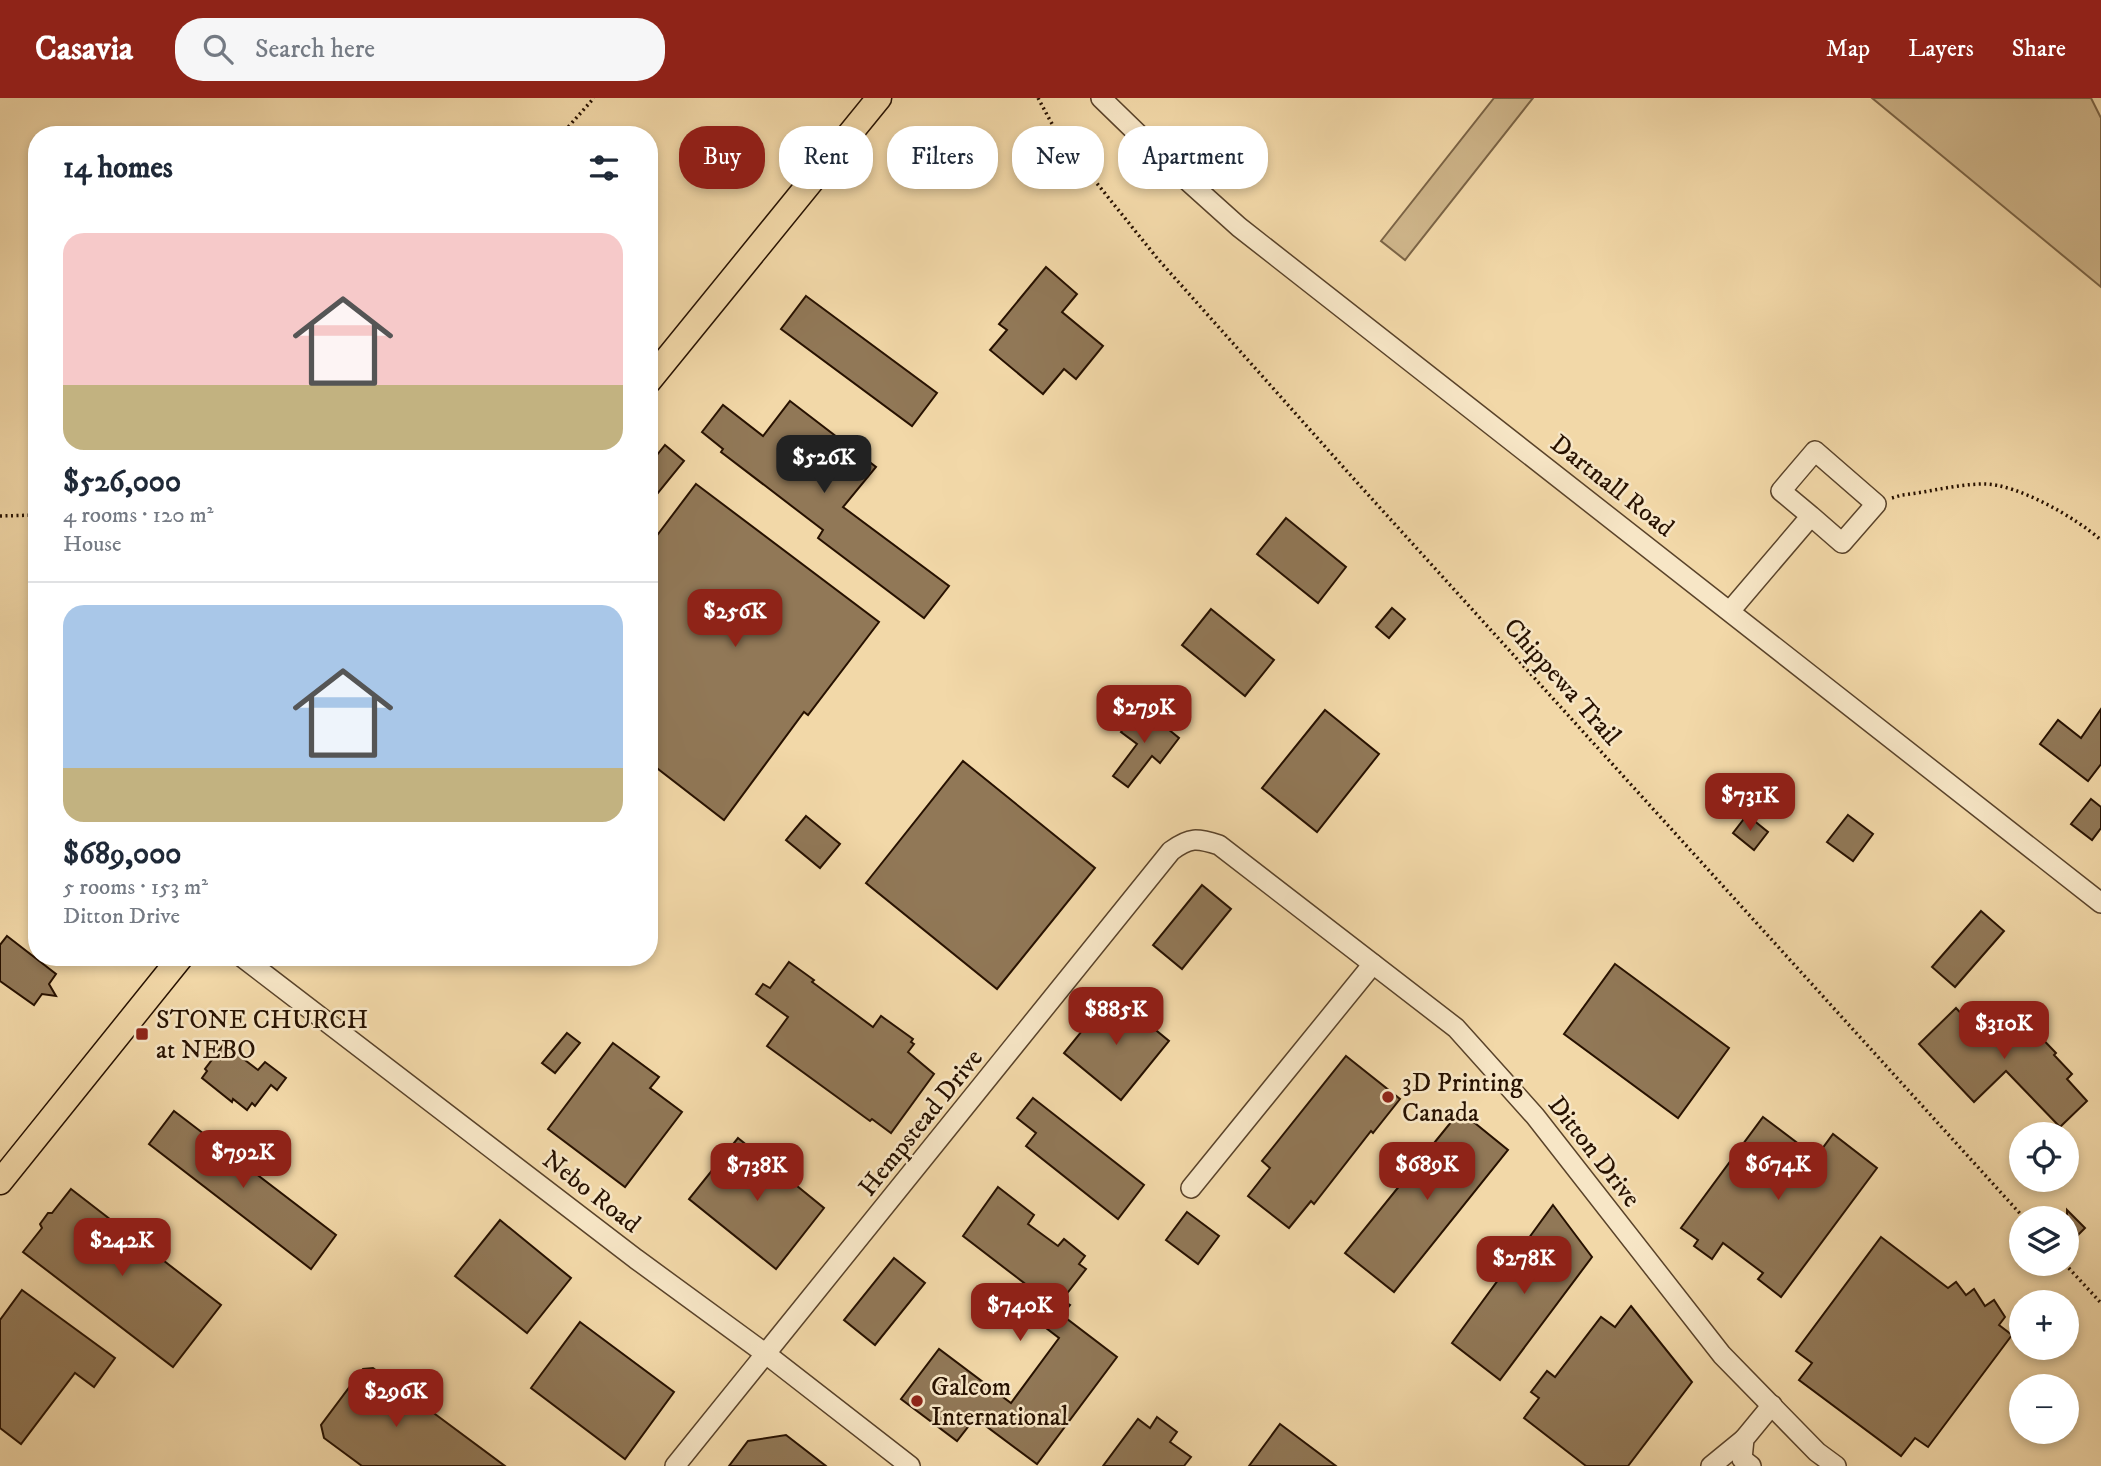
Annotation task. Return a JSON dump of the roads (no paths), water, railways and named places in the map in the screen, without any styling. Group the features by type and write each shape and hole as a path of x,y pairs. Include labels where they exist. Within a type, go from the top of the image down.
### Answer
{"main road":[{"path":"658,370 879,98"},
{"path":"0,1182 174,966"}],"street":[{"name":"Dartnall Road","path":"1101,98 1239,227 2101,903"},
{"path":"1815,451 1876,504 1842,543 1811,516 1781,491 1815,451"},
{"path":"1730,611 1811,516"},
{"name":"Hempstead Drive","path":"675,1466 1171,851 1183,843 1200,838 1219,845"},
{"name":"Ditton Drive","path":"1219,845 1456,1028 1535,1116 1722,1355 1817,1452 1836,1466"},
{"path":"1191,1188 1373,964"},
{"name":"Nebo Road","path":"254,966 910,1466"},
{"path":"1711,1466 1744,1438 1772,1405"},
{"path":"1744,1438 1742,1459 1751,1466"}],"place":[{"name":"STONE CHURCH at NEBO","path":"142,1034"},
{"name":"3D Printing Canada","path":"1388,1097"},
{"name":"Galcom International","path":"917,1401"}]}
